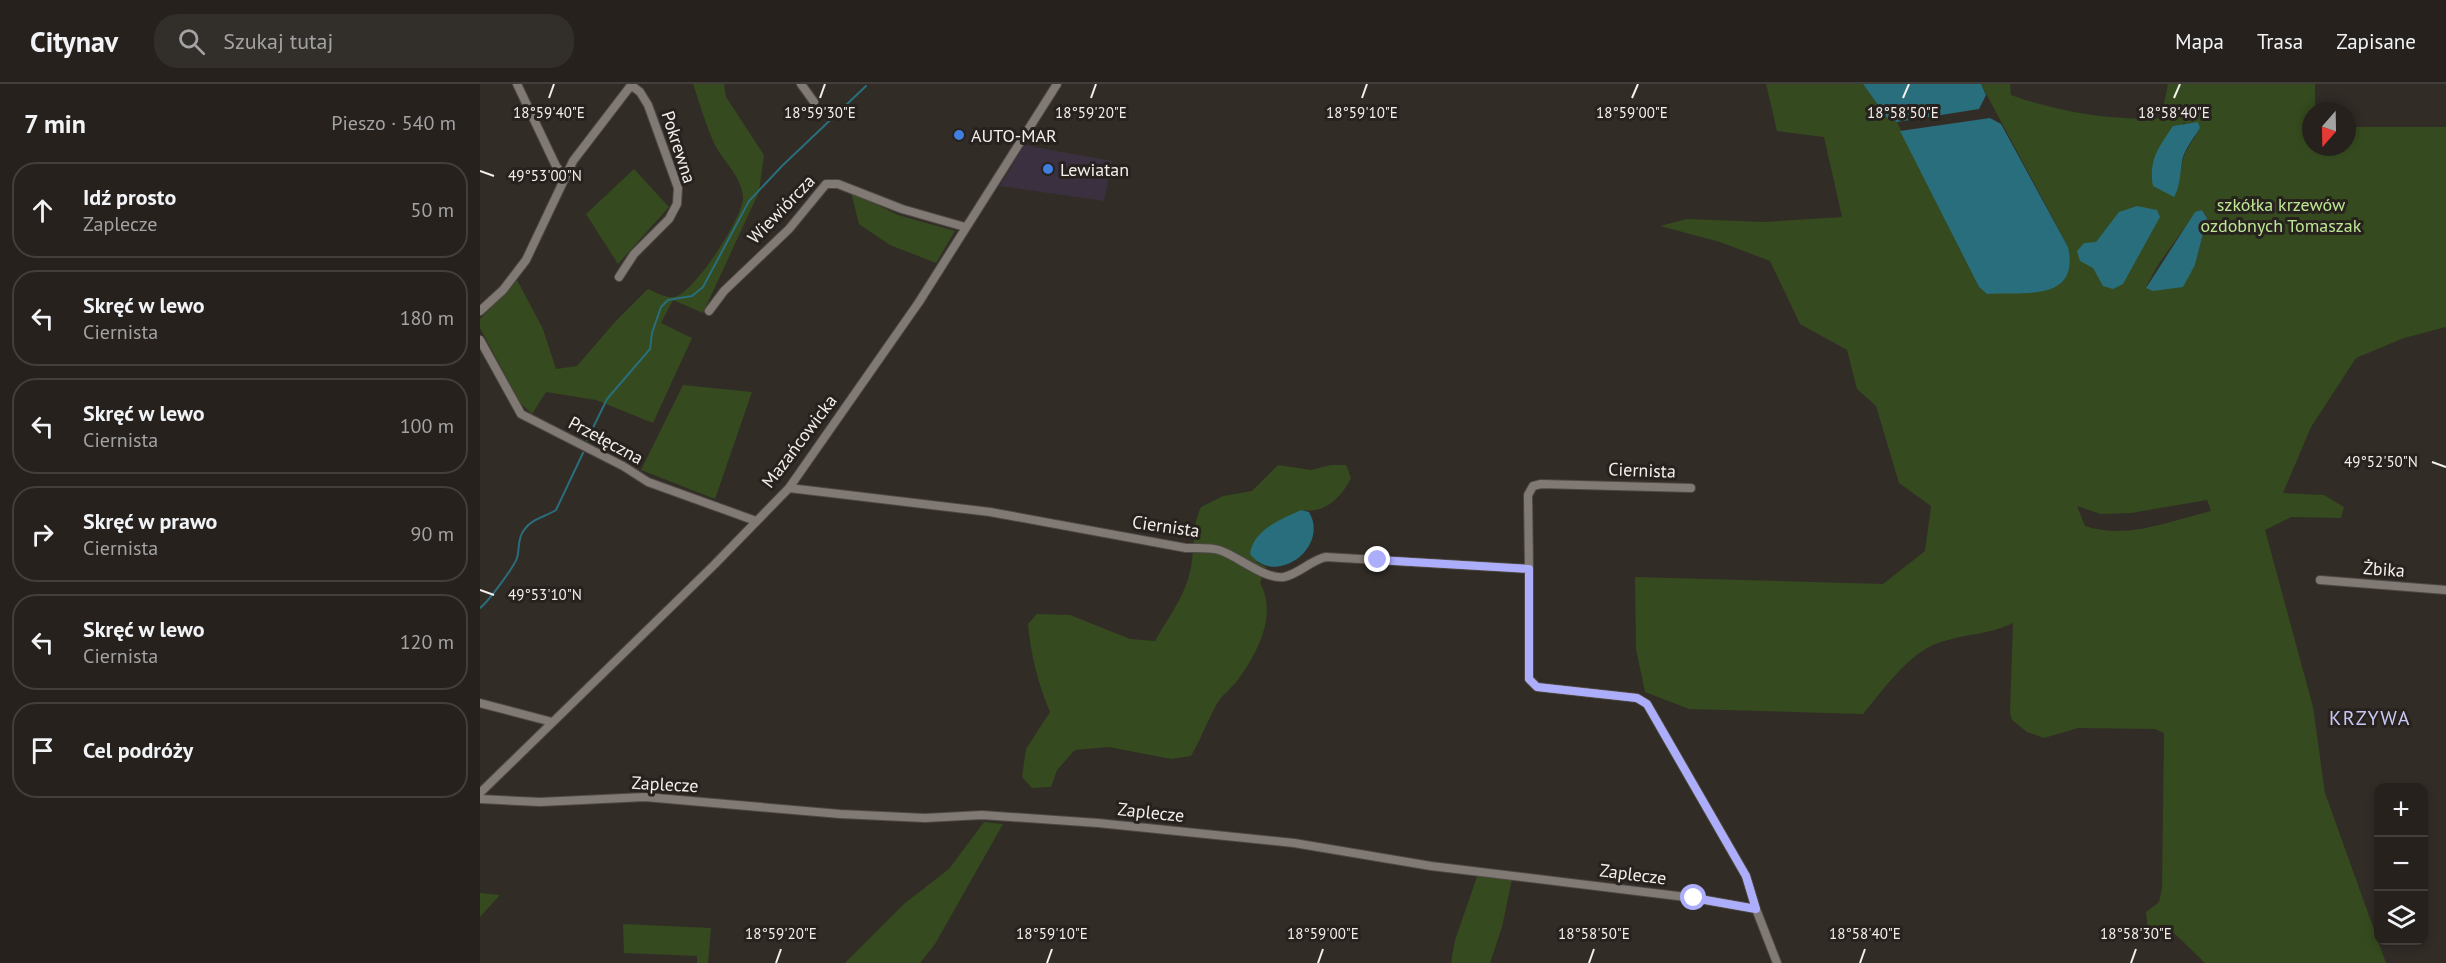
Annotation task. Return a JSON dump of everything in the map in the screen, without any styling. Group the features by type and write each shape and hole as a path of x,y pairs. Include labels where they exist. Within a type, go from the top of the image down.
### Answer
{"street":[{"path":"517,84 556,166 564,176"},
{"path":"801,84 814,102"},
{"name":"Mazańcowicka","path":"480,793 789,488 919,302 964,227 1057,84"},
{"path":"480,311 503,290 526,260 564,176 631,85"},
{"name":"Pokrewna","path":"619,277 634,254 669,219 676,204 678,188 648,105 640,92 631,85"},
{"name":"Wiewiórcza","path":"709,311 724,291 789,229 826,184 838,184 902,209 964,227"},
{"name":"Przełęczna","path":"480,340 521,414 623,466 648,482 756,521"},
{"name":"Ciernista","path":"1691,488 1541,484 1533,486 1528,495 1529,679 1537,687 1637,698 1647,704 1746,876 1756,909"},
{"name":"Ciernista","path":"789,488 990,512 1186,548 1217,549 1268,576 1284,577 1314,559 1326,557 1529,569"},
{"name":"Żbika","path":"2320,580 2446,590"},
{"path":"480,703 552,722"},
{"name":"Zaplecze","path":"480,800 540,802 645,797 840,814 925,818 982,815 1098,823 1294,843 1431,866 1694,898 1756,909"},
{"path":"1756,909 1777,963"}],"shaded area":[{"path":"1024,145 1112,161 1104,201 1000,186"}],"green space":[{"path":"693,84 724,84 726,97 764,155 759,192 703,313 673,300 661,323 692,338 653,423 596,400 546,392 532,414 521,404 480,328 480,319 517,280 543,329 556,369 577,366 615,322 648,289 671,297 683,293 705,269 736,219 743,197 742,190 736,176 715,145"},
{"name":"szkółka krzewów ozdobnych Tomaszak","path":"1766,84 1863,84 1888,119 1897,122 1979,287 2068,247 1981,84 2010,84 2011,95 2066,111 2104,117 2142,119 2161,118 2168,84 2315,84 2315,102 2302,102 2302,156 2356,156 2356,127 2446,127 2446,327 2404,338 2356,358 2311,427 2283,493 2324,495 2344,507 2341,518 2291,517 2265,530 2313,707 2325,793 2374,930 2374,945 2380,945 2386,963 2205,963 2174,933 2148,930 2146,912 2159,902 2162,888 2164,733 2155,729 2078,728 2044,738 2027,732 2012,720 2010,713 2013,623 1994,630 1951,639 1930,647 1898,672 1863,714 1689,709 1645,692 1636,649 1635,577 1883,584 1925,551 1931,506 1899,483 1876,406 1857,389 1847,350 1800,324 1770,261 1720,242 1660,226 1687,219 1764,222 1842,217 1824,137 1777,131","holes":["2183,123 2200,128 2185,153 2178,176","2202,210 2207,218 2195,265 2146,287 2158,265 2195,213","2207,500 2211,511 2148,528 2116,531 2085,526 2077,506 2101,514 2131,513"]},
{"path":"634,169 669,207 618,264 586,214"},
{"path":"851,192 898,215 955,231 936,263 890,245 859,224"},
{"path":"683,385 752,392 715,499 641,470"},
{"path":"1278,465 1311,470 1331,465 1346,465 1351,478 1337,498 1325,507 1310,511 1301,510 1256,562 1266,567 1260,583 1267,608 1263,634 1252,659 1235,684 1218,702 1191,756 1171,759 1109,747 1075,750 1057,770 1051,787 1032,788 1022,777 1026,749 1050,712 1036,669 1028,624 1037,614 1070,615 1130,639 1155,641 1185,587 1191,569 1195,525 1201,507 1223,496 1252,491"},
{"path":"984,822 1003,824 935,944 920,963 845,963 905,903 949,869"},
{"path":"1478,874 1512,879 1502,927 1490,963 1451,963 1455,940"},
{"path":"480,893 500,895 480,917"},
{"path":"623,924 711,928 708,963 697,963 697,956 624,953"}],"water":[{"path":"1863,84 1981,84 1986,95 1979,109 1897,122 1888,119"},
{"path":"1990,118 2001,124 2068,247 2070,265 2066,277 2058,286 2032,293 1987,294 1979,287 1900,131"},
{"path":"2198,122 2200,128 2184,154 2174,197 2153,186 2153,161 2173,126"},
{"path":"2137,206 2157,210 2160,217 2123,284 2113,289 2103,286 2093,268 2080,261 2077,251 2084,243 2096,242 2119,212"},
{"path":"2202,210 2207,218 2195,265 2183,287 2153,291 2146,288 2195,212"},
{"path":"1301,510 1309,512 1314,525 1312,538 1306,550 1297,559 1286,565 1273,567 1261,563 1250,554 1256,538 1262,532"}],"waterway":[{"path":"587,440 607,399 650,349 652,333 661,307 668,300 692,296 703,287 749,201 782,166 866,86"},
{"path":"480,608 515,562 520,537 527,526 556,510 583,453"}],"place":[{"name":"AUTO-MAR","path":"959,135"},
{"name":"Lewiatan","path":"1048,169"}],"district":[{"name":"KRZYWA","path":"2370,718"}],"route":[{"path":"1378,560 1529,569 1529,679 1532,684 1537,687 1644,700 1746,876 1756,909 1694,898"}]}
